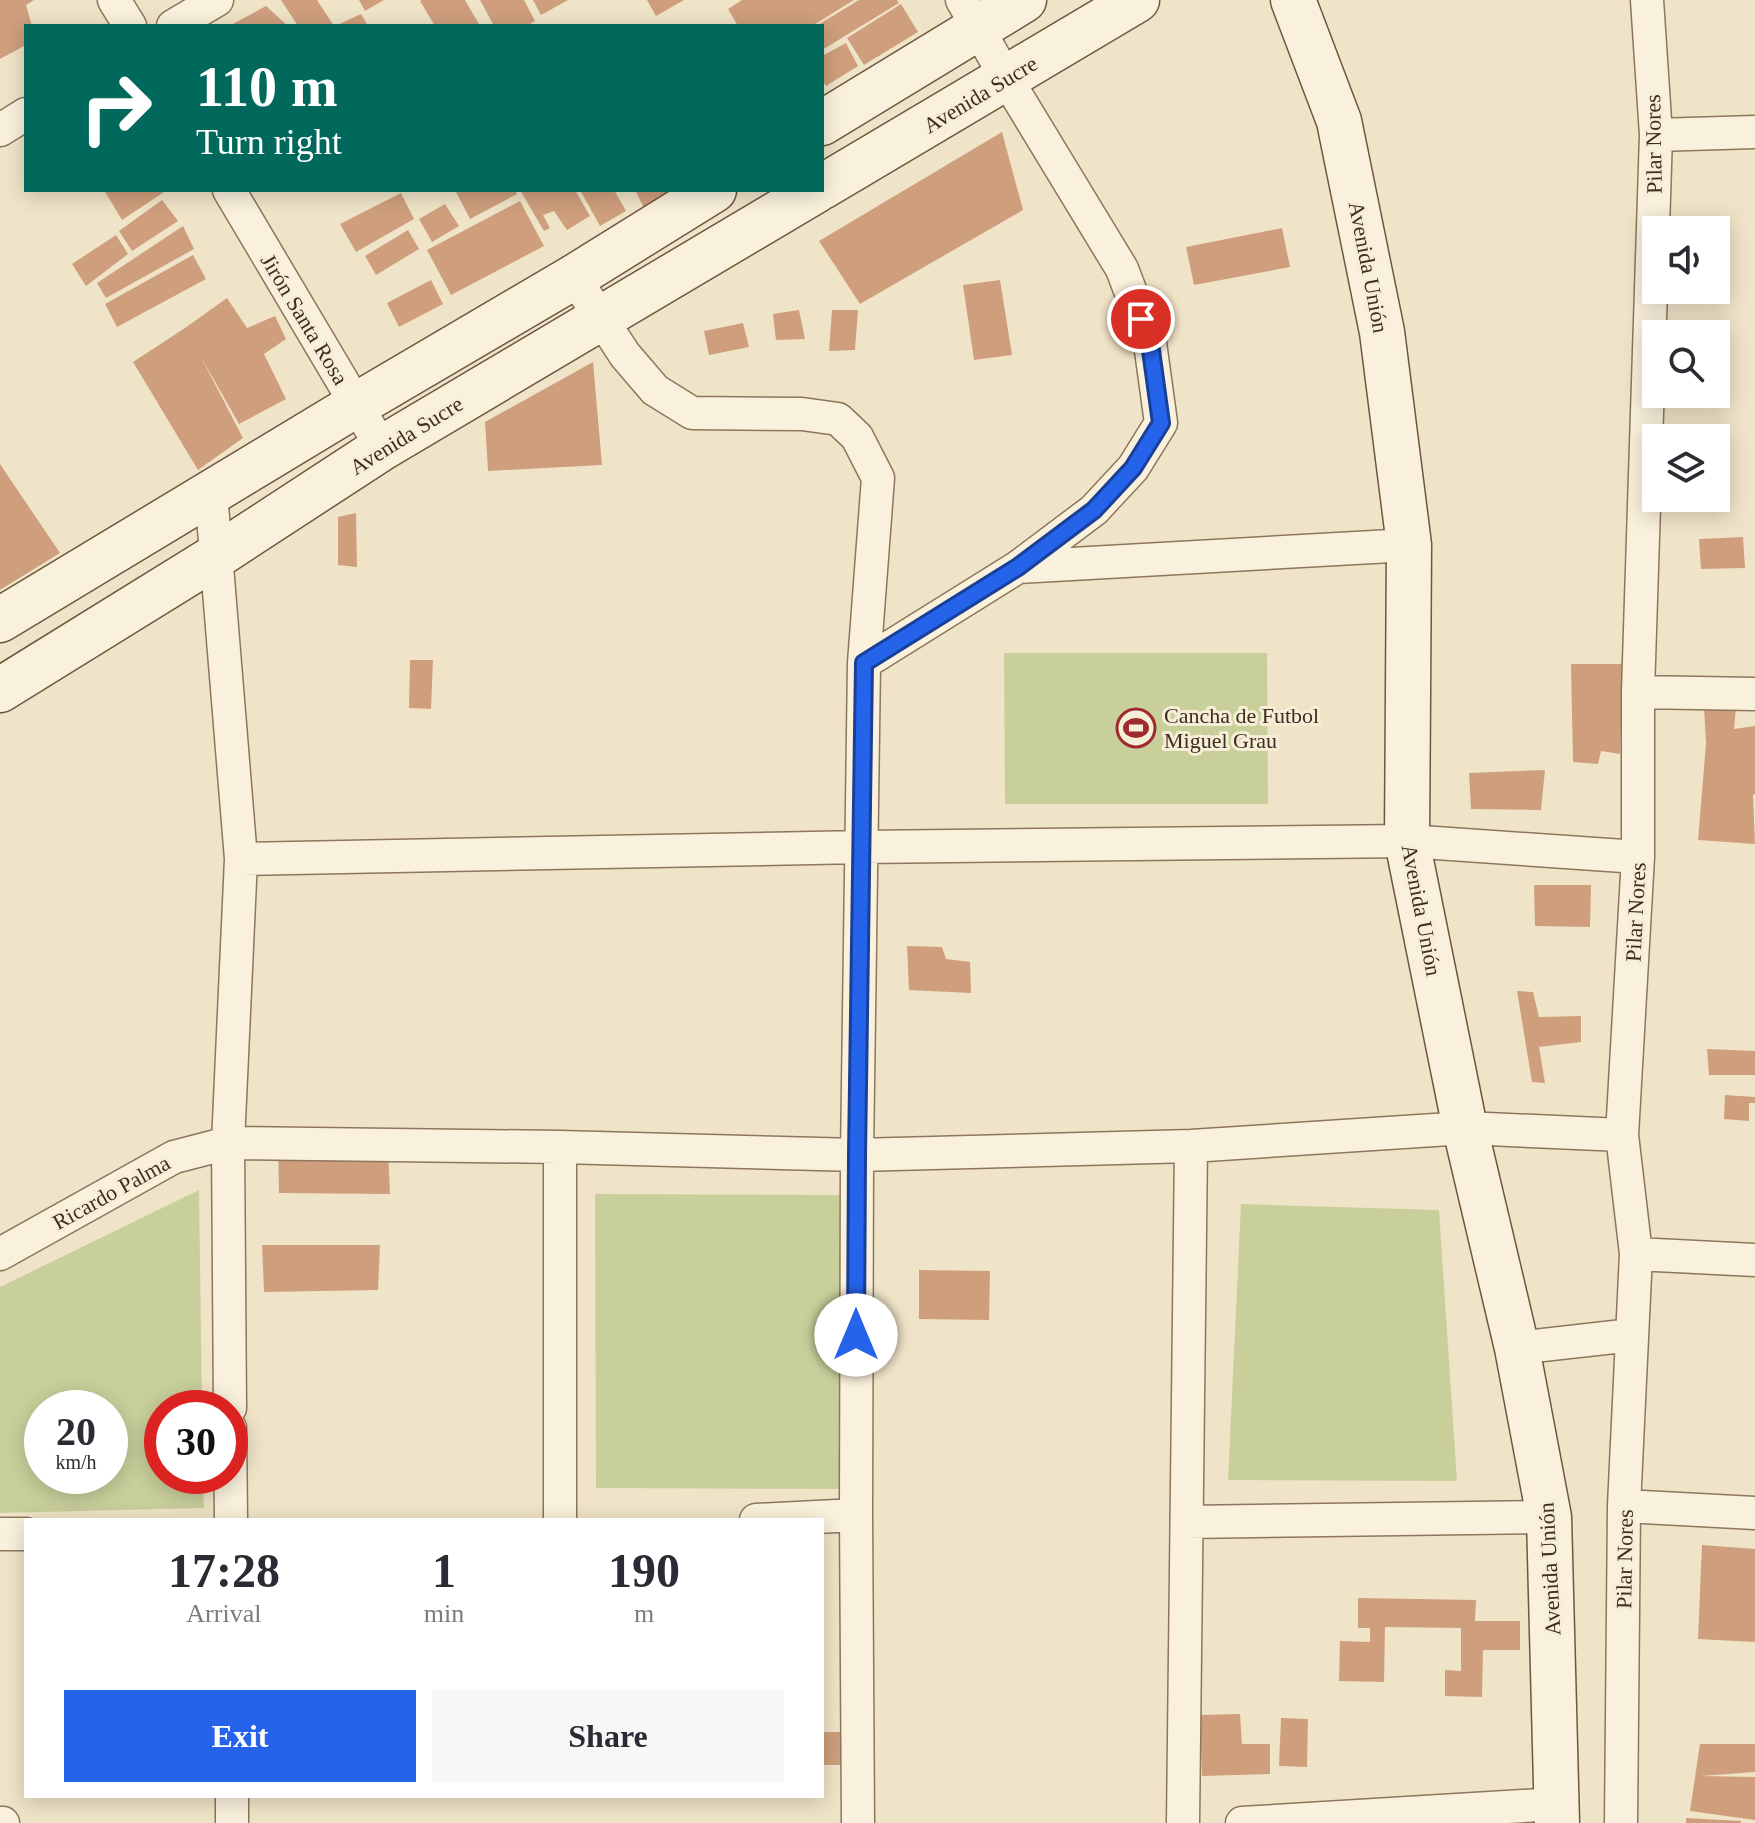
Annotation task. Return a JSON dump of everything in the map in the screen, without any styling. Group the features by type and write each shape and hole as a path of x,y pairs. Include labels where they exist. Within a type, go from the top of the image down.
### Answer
{"street":[{"path":"114,0 129,24"},
{"path":"176,24 217,0"},
{"path":"824,122 970,14 1024,0"},
{"name":"Avenida Sucre","path":"824,187 1137,0"},
{"name":"Avenida Unión","path":"1293,0 1339,121 1382,332 1409,545 1407,841 1465,1128 1517,1348 1549,1517 1557,1814"},
{"name":"Pilar Nores","path":"1621,1823 1624,1506 1636,1254 1622,1135 1638,857 1638,692 1656,135 1647,0"},
{"path":"864,663 1018,567 1094,510 1133,468 1161,423 1150,343 1122,269 970,14"},
{"path":"0,130 24,115"},
{"path":"1656,135 1755,132"},
{"name":"Jirón Santa Rosa","path":"230,192 382,448"},
{"path":"0,620 711,192"},
{"name":"Avenida Sucre","path":"0,690 215,557 382,448 815,192"},
{"path":"574,277 625,355 655,390 692,413 802,414 838,419 857,437 878,478 864,663 857,1155 858,1823"},
{"path":"211,493 241,859 228,1143 230,1390"},
{"path":"1018,567 1409,545"},
{"path":"1638,692 1755,694"},
{"path":"241,859 862,847 1407,841 1638,857"},
{"name":"Ricardo Palma","path":"0,1254 174,1157 228,1143 857,1155 1191,1146 1465,1128 1622,1135"},
{"path":"1183,1823 1191,1146"},
{"path":"560,1147 560,1518"},
{"path":"1636,1254 1755,1260"},
{"path":"1517,1348 1632,1335"},
{"path":"231,1494 231,1518"},
{"path":"1624,1506 1755,1513"},
{"path":"796,1518 856,1515"},
{"path":"1187,1522 1549,1517"},
{"path":"0,1534 24,1534"},
{"path":"232,1798 232,1823"},
{"path":"1242,1823 1557,1814"}],"green space":[{"name":"Cancha de Futbol Miguel Grau","path":"1004,653 1267,653 1268,804 1005,804"},
{"path":"199,1190 202,1390 144,1390 144,1494 204,1494 204,1508 0,1513 0,1287"},
{"path":"595,1194 853,1195 855,1489 596,1488"},
{"path":"1241,1204 1439,1210 1457,1481 1228,1480"}],"building":[{"path":"0,0 34,0 26,5 31,24 24,24 24,46 0,59"},
{"path":"281,0 317,0 333,24 297,24"},
{"path":"359,0 384,0 365,11"},
{"path":"465,0 479,24 434,24 420,1"},
{"path":"480,0 524,0 535,21 530,24 493,24"},
{"path":"533,0 568,0 541,15"},
{"path":"647,0 684,0 656,16"},
{"path":"742,0 854,0 815,24 737,24 728,9"},
{"path":"859,0 897,0 899,3 824,49 824,24 819,24"},
{"path":"901,4 918,32 864,65 847,38"},
{"path":"266,6 286,24 233,24"},
{"path":"361,14 367,24 339,24"},
{"path":"846,43 858,66 826,86 824,55"},
{"path":"1002,132 1023,210 860,304 819,241"},
{"path":"105,192 164,192 122,220"},
{"path":"456,192 516,192 517,194 470,219"},
{"path":"521,192 576,192 590,216 567,230 554,211 543,215 550,228 544,231"},
{"path":"581,192 615,192 626,211 600,226"},
{"path":"636,192 674,192 644,208"},
{"path":"401,193 414,219 356,252 340,224"},
{"path":"162,200 178,221 132,251 119,231"},
{"path":"520,201 544,246 451,295 427,250"},
{"path":"445,204 459,226 432,242 419,219"},
{"path":"183,226 194,249 106,298 97,283"},
{"path":"1282,228 1290,267 1194,285 1186,247"},
{"path":"408,230 419,249 376,275 365,256"},
{"path":"116,235 128,254 86,286 72,264"},
{"path":"193,255 206,279 117,327 105,304"},
{"path":"431,280 443,304 399,327 387,303"},
{"path":"1000,280 1012,355 974,360 963,285"},
{"path":"227,298 247,328 275,316 286,339 264,354 286,399 239,424 201,357 243,438 198,470 133,362"},
{"path":"799,310 805,339 776,340 773,314"},
{"path":"832,310 858,310 855,350 829,351"},
{"path":"743,323 749,347 709,355 704,331"},
{"path":"593,362 602,465 488,471 485,422"},
{"path":"0,464 60,553 0,590"},
{"path":"356,513 357,567 338,565 338,517"},
{"path":"1743,537 1745,568 1701,569 1699,539"},
{"path":"410,660 433,660 431,709 409,708"},
{"path":"1571,664 1623,664 1620,754 1601,751 1598,764 1573,762"},
{"path":"1704,706 1736,707 1734,729 1755,726 1755,844 1698,840 1706,744"},
{"path":"1545,770 1541,810 1471,809 1469,773"},
{"path":"1534,885 1591,885 1590,927 1535,926"},
{"path":"907,946 942,947 946,959 970,962 971,993 909,990"},
{"path":"1517,991 1533,992 1539,1017 1581,1016 1581,1042 1539,1047 1545,1083 1532,1082"},
{"path":"1707,1049 1755,1051 1755,1075 1709,1075"},
{"path":"1725,1095 1755,1097 1755,1103 1749,1103 1749,1121 1724,1119"},
{"path":"278,1145 388,1148 390,1194 279,1193"},
{"path":"262,1245 380,1245 378,1290 264,1292"},
{"path":"919,1270 990,1271 989,1320 919,1319"},
{"path":"1702,1545 1755,1549 1755,1642 1698,1639"},
{"path":"1358,1598 1476,1600 1475,1621 1520,1621 1520,1650 1483,1650 1482,1697 1445,1696 1445,1670 1461,1671 1461,1628 1385,1627 1384,1682 1339,1681 1340,1641 1370,1642 1370,1628 1358,1628"},
{"path":"1240,1714 1242,1744 1270,1744 1270,1774 1202,1776 1200,1715"},
{"path":"1281,1718 1308,1719 1307,1767 1279,1766"},
{"path":"824,1732 845,1732 845,1765 824,1765"},
{"path":"1700,1744 1755,1744 1755,1772 1701,1776 1755,1777 1755,1820 1690,1811"},
{"path":"1686,1818 1741,1821 1741,1823 1686,1823"}],"place":[{"name":"Cancha de Futbol Miguel Grau","path":"1136,728"}],"route":[{"path":"856,1335 864,663 1018,567 1094,510 1133,468 1161,423 1150,343 1141,319"}]}
